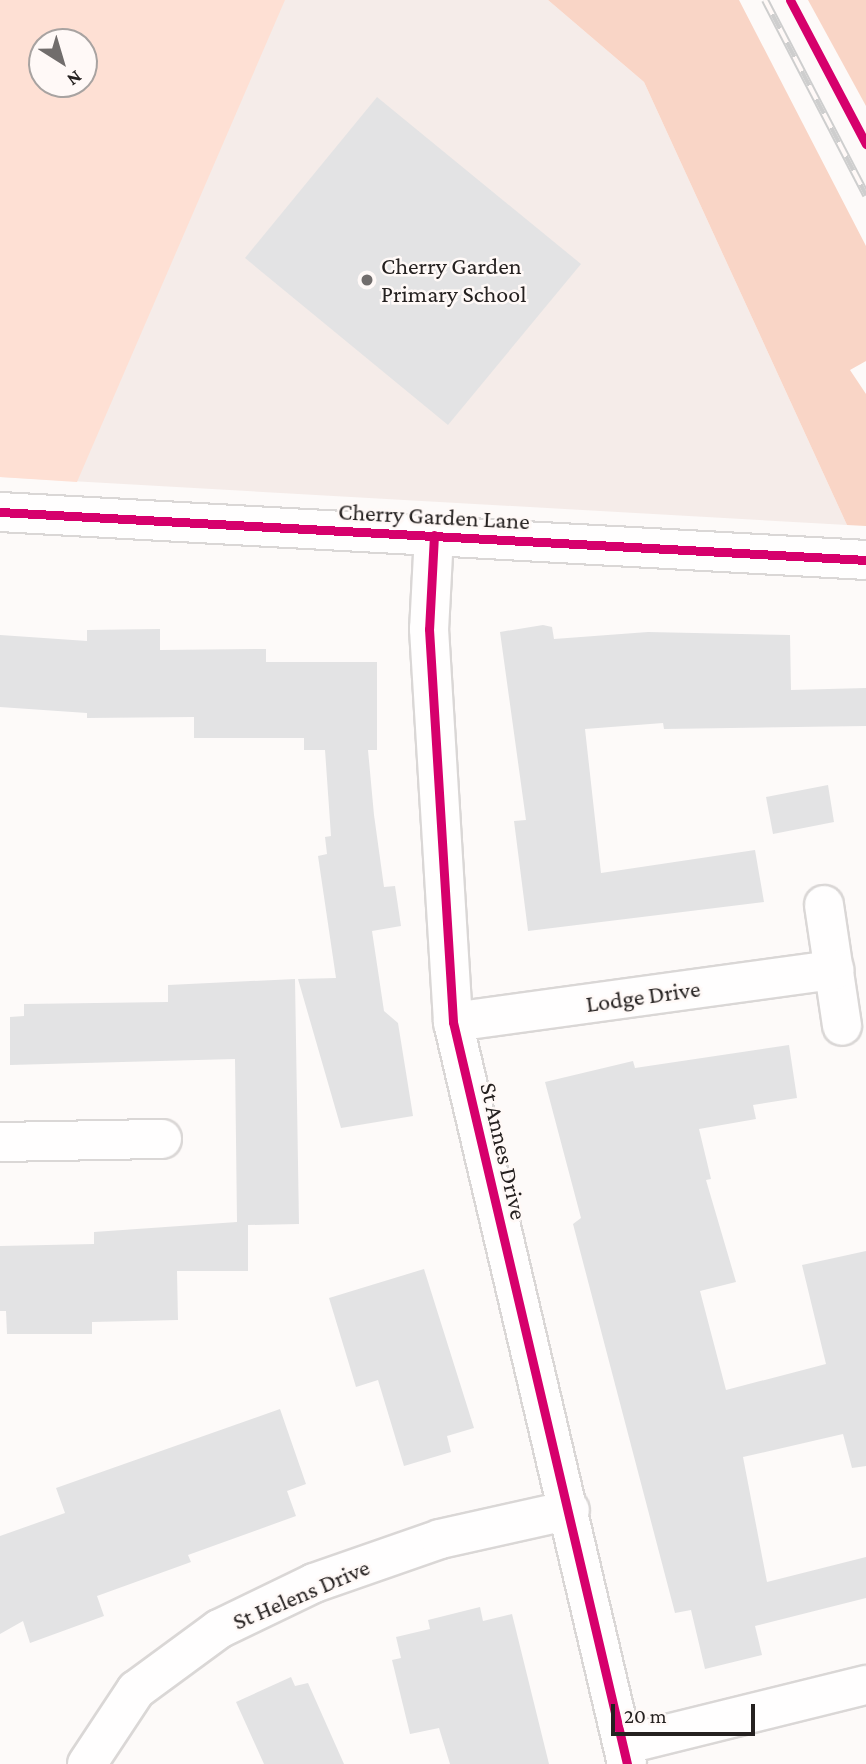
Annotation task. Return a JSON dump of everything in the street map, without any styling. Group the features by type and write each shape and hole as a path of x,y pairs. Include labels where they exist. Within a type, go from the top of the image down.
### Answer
{"street":[{"name":"Cherry Garden Lane","path":"0,512 866,560"},
{"name":"St Annes Drive","path":"434,535 429,629 453,1022 570,1510 625,1755"},
{"path":"824,905 842,1026"},
{"name":"Lodge Drive","path":"453,1022 834,970"},
{"path":"0,1142 162,1139"},
{"name":"St Helens Drive","path":"87,1764 136,1690 219,1629 314,1583 440,1539 570,1510"},
{"path":"625,1755 866,1685"}],"shaded area":[{"name":"Cherry Garden Primary School","path":"0,0 548,0 644,82 847,525 0,477"},
{"path":"0,0 285,0 77,482 0,477"},
{"path":"548,0 739,0 866,246 866,361 850,370 866,394 866,526 847,525 644,82"},
{"path":"808,0 866,0 866,106"}],"building":[{"path":"377,97 581,264 448,425 245,258"},
{"path":"543,625 552,627 554,639 648,632 790,635 791,690 866,688 866,726 664,729 663,723 585,729 601,873 755,850 764,902 528,931 514,821 526,820 500,632"},
{"path":"160,629 160,650 266,649 266,662 377,662 377,750 368,750 384,887 395,886 401,926 372,931 384,1011 398,1023 413,1116 341,1128 298,979 336,978 318,856 327,854 325,837 331,836 325,750 304,750 304,738 194,738 194,717 87,718 87,713 0,707 0,635 87,641 87,630"},
{"path":"828,785 834,822 773,834 766,797"},
{"path":"295,979 299,1224 248,1225 248,1271 177,1271 178,1320 92,1322 92,1334 7,1334 6,1311 0,1311 0,1246 94,1244 94,1232 237,1222 235,1059 10,1065 10,1017 24,1016 24,1004 168,1002 168,985"},
{"path":"789,1045 797,1098 753,1105 756,1119 699,1129 711,1179 706,1180 736,1282 700,1291 726,1390 826,1364 802,1265 866,1251 866,1466 852,1468 843,1434 743,1457 767,1582 866,1557 866,1598 755,1626 762,1655 705,1669 691,1610 675,1613 573,1224 581,1218 545,1082 633,1061 635,1068"},
{"path":"424,1269 474,1428 447,1436 451,1452 404,1466 378,1380 356,1387 329,1298"},
{"path":"280,1409 306,1484 287,1491 296,1516 188,1555 191,1562 97,1596 104,1616 30,1643 23,1621 0,1634 0,1536 65,1513 56,1488"},
{"path":"480,1607 483,1621 512,1614 549,1764 450,1764 439,1728 410,1734 392,1660 401,1658 396,1637 430,1629 428,1620"},
{"path":"291,1677 295,1686 308,1683 344,1764 264,1764 236,1702"}],"railway":[{"path":"765,0 866,195"}],"cycle path":[{"path":"790,0 866,144"},
{"path":"0,512 866,560"},
{"path":"434,535 429,629 453,1022 627,1764"}],"place":[{"name":"Cherry Garden Primary School","path":"367,280"}]}
